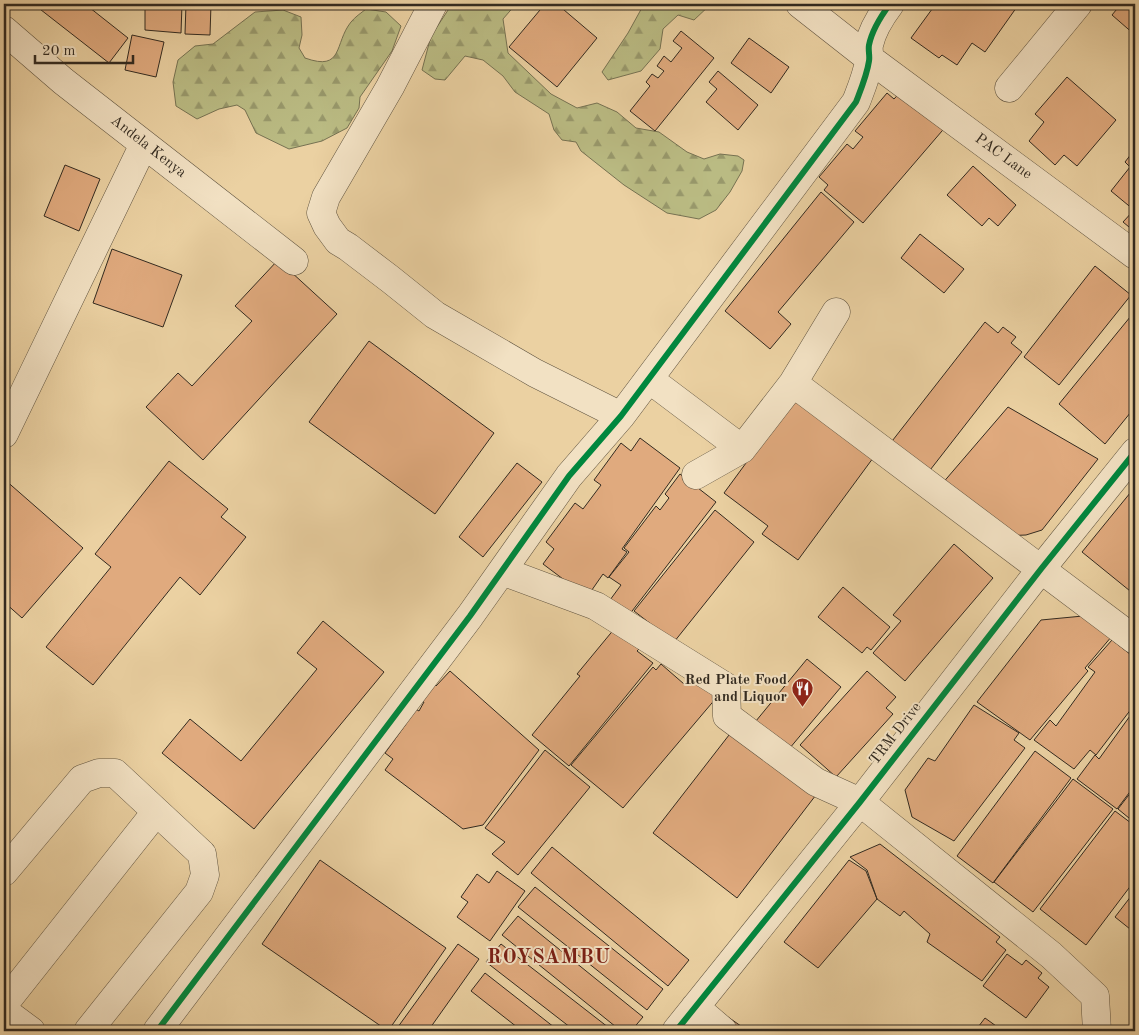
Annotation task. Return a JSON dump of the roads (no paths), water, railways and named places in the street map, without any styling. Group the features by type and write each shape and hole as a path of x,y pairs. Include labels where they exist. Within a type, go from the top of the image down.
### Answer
{"street":[{"path":"433,4 390,87 326,197 321,213 327,226 338,241 435,315 535,373 621,416"},
{"name":"PAC Lane","path":"800,4 870,59 1135,255"},
{"path":"157,1031 470,616 569,476 621,416 856,102 870,59 868,48 872,34 881,16 890,4"},
{"path":"1010,88 1078,4"},
{"name":"Andela Kenya","path":"4,30 63,81 294,261"},
{"path":"4,434 144,144"},
{"path":"696,475 742,449 792,383 836,312"},
{"path":"649,379 742,449"},
{"path":"792,383 1135,640"},
{"name":"TRM Drive","path":"676,1031 860,802 1041,569 1135,452"},
{"path":"502,571 596,606 726,687 727,716 816,782 860,802 1051,955 1095,996 1097,1031"},
{"path":"4,872 82,779 99,773 115,773 202,854 205,875 198,892 88,1031"},
{"path":"4,1004 156,812"},
{"path":"695,1007 723,1031"},
{"path":"4,1011 31,1031"}],"place":[{"name":"Red Plate Food and Liquor","path":"803,708"}],"district":[{"name":"ROYSAMBU","path":"549,958"}]}
